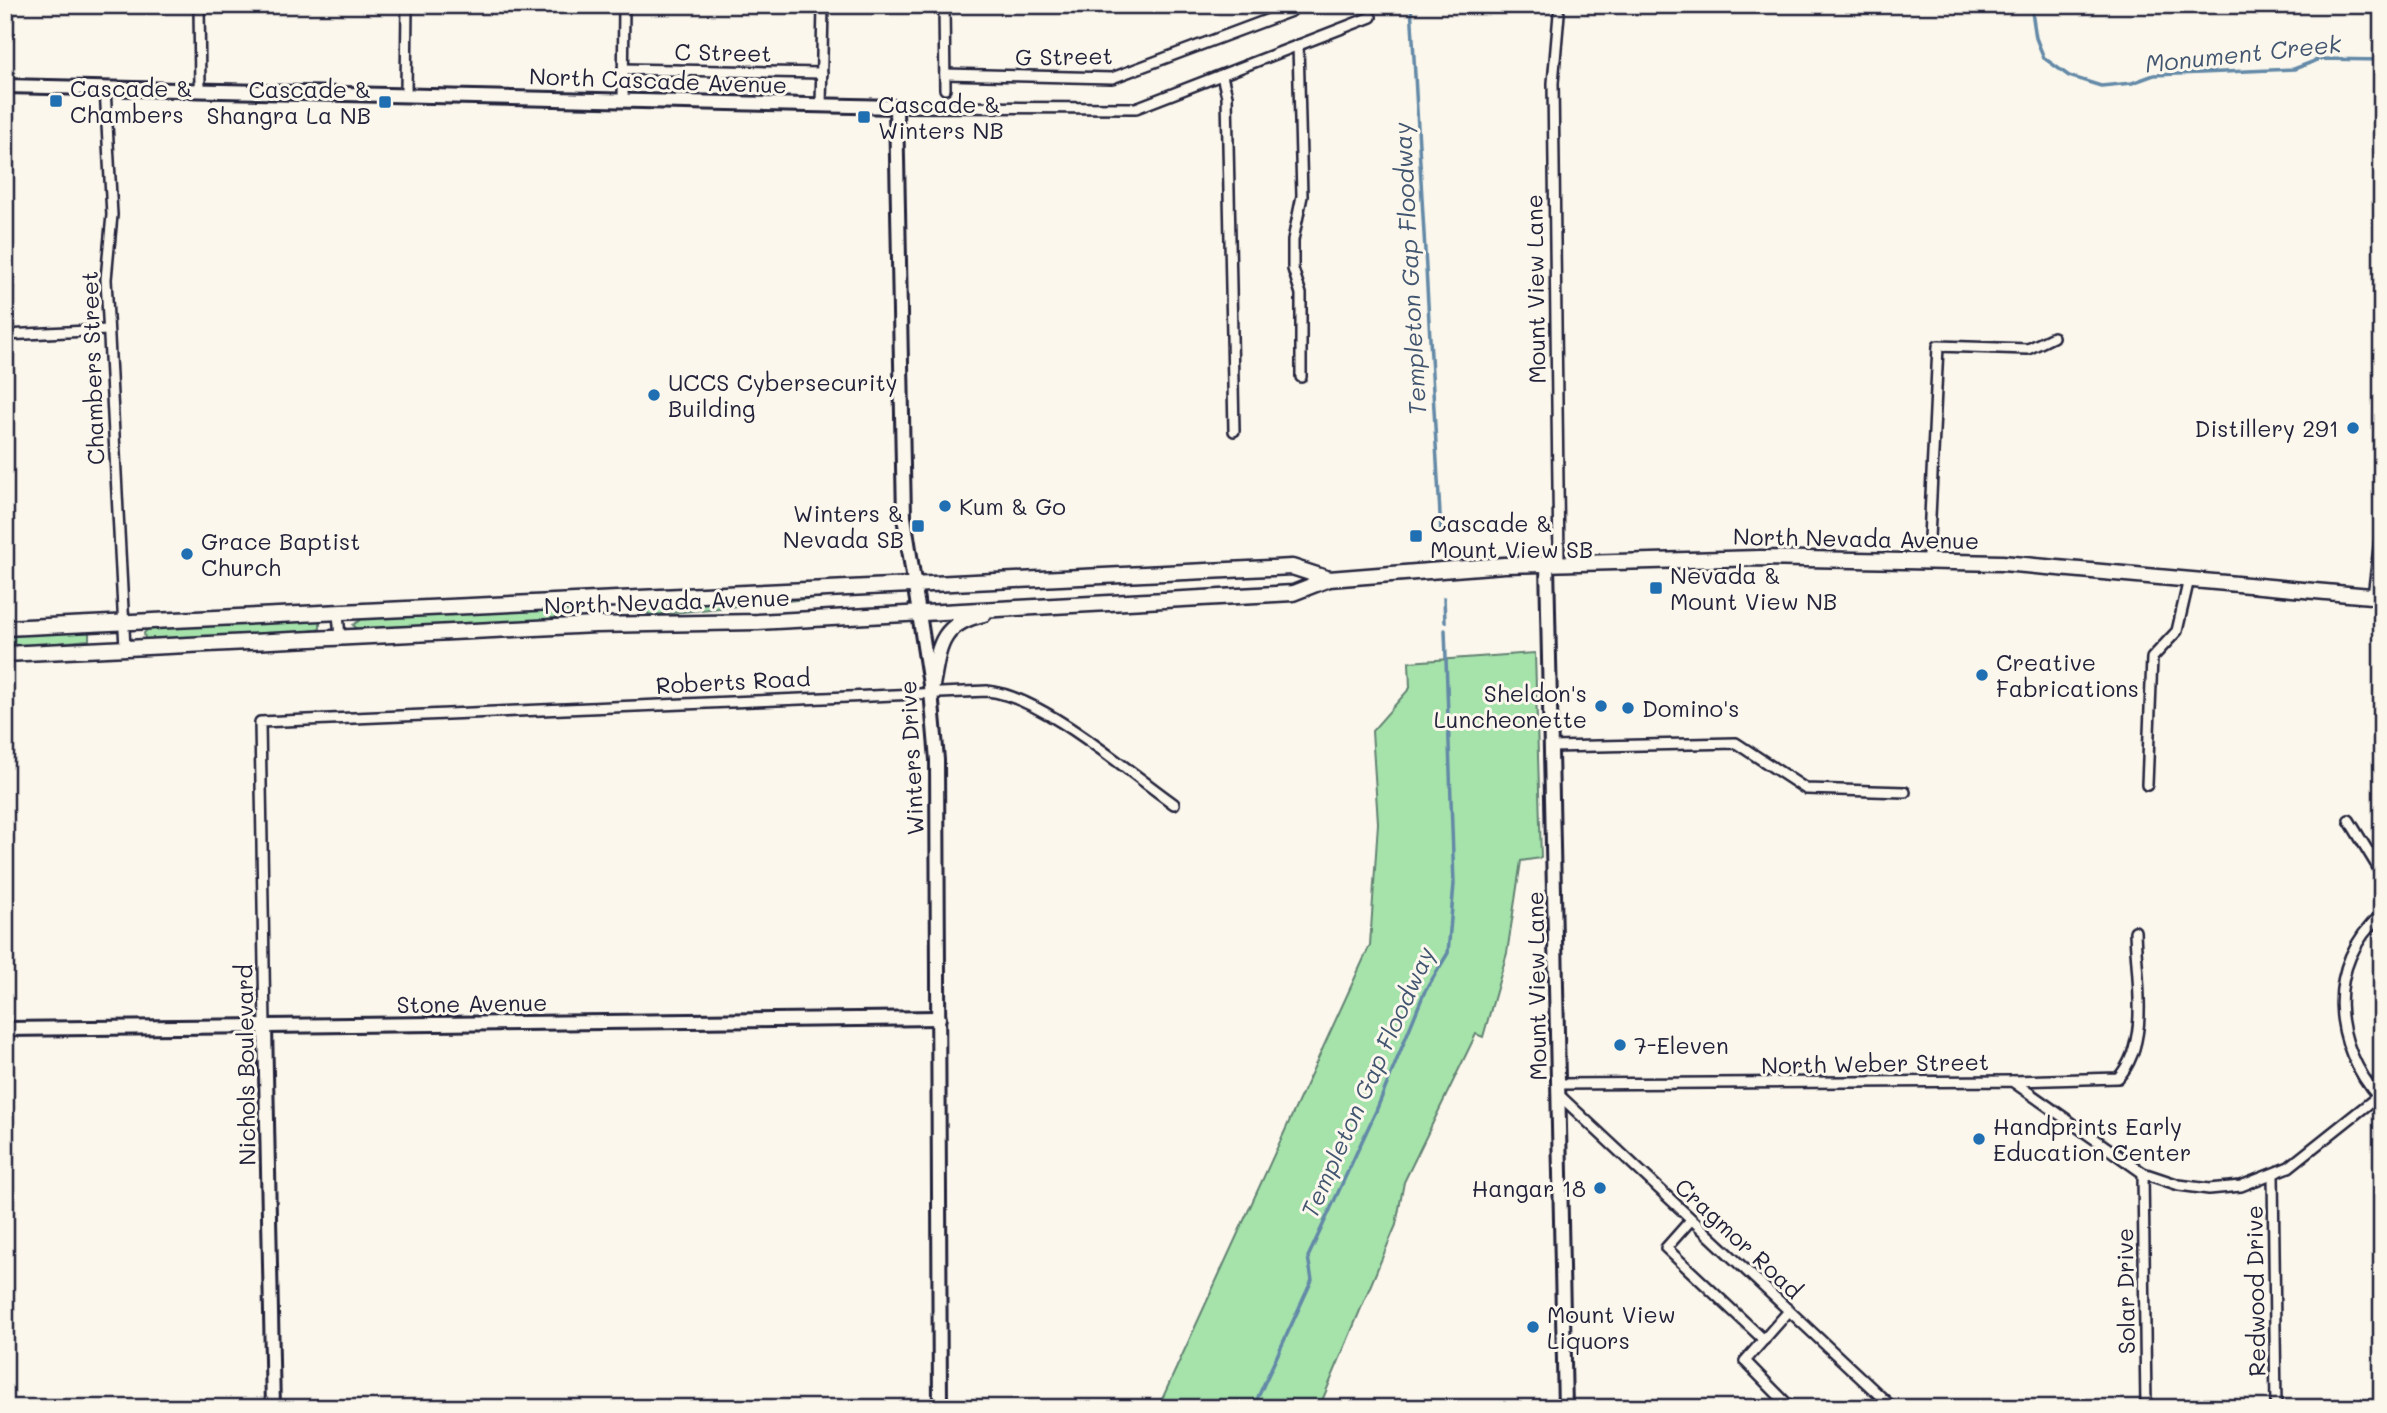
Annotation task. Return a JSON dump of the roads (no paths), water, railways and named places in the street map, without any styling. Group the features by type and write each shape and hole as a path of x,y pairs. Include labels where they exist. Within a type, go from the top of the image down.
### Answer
{"main road":[{"name":"North Nevada Avenue","path":"5,654 595,625 757,622 918,611 1293,593 1329,579 1553,564 1760,558 1928,560 2075,567 2377,597"},
{"name":"North Nevada Avenue","path":"5,628 1292,567 1329,579"},
{"path":"931,691 939,649 948,630 972,616 1014,607"}],"street":[{"path":"199,5 200,89"},
{"path":"407,5 407,93"},
{"path":"623,99 624,5"},
{"path":"821,106 823,5"},
{"path":"944,5 946,108"},
{"name":"G Street","path":"945,74 1112,78 1292,11 1292,5"},
{"name":"Mount View Lane","path":"1559,14 1553,83 1552,747 1565,1408"},
{"name":"North Cascade Avenue","path":"5,86 407,93 821,106 1125,110 1147,105 1371,17"},
{"path":"1298,45 1302,196 1293,240 1293,269 1301,294 1301,377"},
{"name":"C Street","path":"623,69 822,73"},
{"path":"1222,76 1227,96 1234,432"},
{"name":"Chambers Street","path":"105,88 112,215 106,272 108,330 125,648"},
{"name":"Winters Drive","path":"896,107 902,476 906,538 931,691 937,760 940,1408"},
{"path":"5,335 108,330"},
{"path":"1928,560 1938,346 2028,349 2053,337"},
{"path":"2377,597 2382,523"},
{"path":"2147,785 2152,658 2177,631 2189,579"},
{"path":"594,600 595,625"},
{"path":"338,613 340,638"},
{"name":"Roberts Road","path":"260,722 931,691 986,691 1024,700 1174,804"},
{"name":"Nichols Boulevard","path":"260,722 273,1408"},
{"path":"1552,747 1736,743 1806,789 1905,792"},
{"path":"2349,820 2382,874"},
{"path":"2381,1097 2353,1061 2341,1019 2340,998 2350,957 2368,928 2382,914"},
{"path":"2012,1080 2118,1078 2131,1064 2138,1031 2135,931"},
{"name":"Stone Avenue","path":"5,1029 939,1018"},
{"name":"North Weber Street","path":"1559,1090 2012,1080 2143,1173 2179,1185 2209,1189 2241,1185 2273,1174 2306,1155 2381,1097"},
{"name":"Cragmor Road","path":"1559,1090 1690,1221 1893,1408"},
{"name":"Solar Drive","path":"2143,1173 2146,1408"},
{"name":"Redwood Drive","path":"2273,1174 2276,1408"},
{"path":"1690,1221 1666,1248 1764,1339"},
{"path":"1789,1311 1745,1362 1791,1408"}],"waterway":[{"name":"Templeton Gap Floodway","path":"1411,5 1441,532"},
{"name":"Monument Creek","path":"2031,5 2036,38 2044,58 2069,76 2101,86 2132,83 2154,75 2294,69 2320,59 2382,60"},
{"name":"Templeton Gap Floodway","path":"1444,598 1445,622"},
{"name":"Templeton Gap Floodway","path":"1253,1408 1312,1280 1308,1257 1376,1111 1424,993 1448,953 1454,884 1445,630"}],"place":[{"name":"Cascade & Chambers","path":"56,101"},
{"name":"Cascade & Shangra La NB","path":"385,102"},
{"name":"Cascade & Winters NB","path":"864,117"},
{"name":"UCCS Cybersecurity Building","path":"654,395"},
{"name":"Distillery 291","path":"2353,428"},
{"name":"Kum & Go","path":"945,506"},
{"name":"Winters & Nevada SB","path":"918,526"},
{"name":"Cascade & Mount View SB","path":"1416,536"},
{"name":"Grace Baptist Church","path":"187,554"},
{"name":"Nevada & Mount View NB","path":"1656,588"},
{"name":"Creative Fabrications","path":"1982,675"},
{"name":"Sheldon's Luncheonette","path":"1601,706"},
{"name":"Domino's","path":"1628,708"},
{"name":"7-Eleven","path":"1620,1045"},
{"name":"Handprints Early Education Center","path":"1979,1139"},
{"name":"Hangar 18","path":"1600,1188"},
{"name":"Mount View Liquors","path":"1533,1327"}]}
